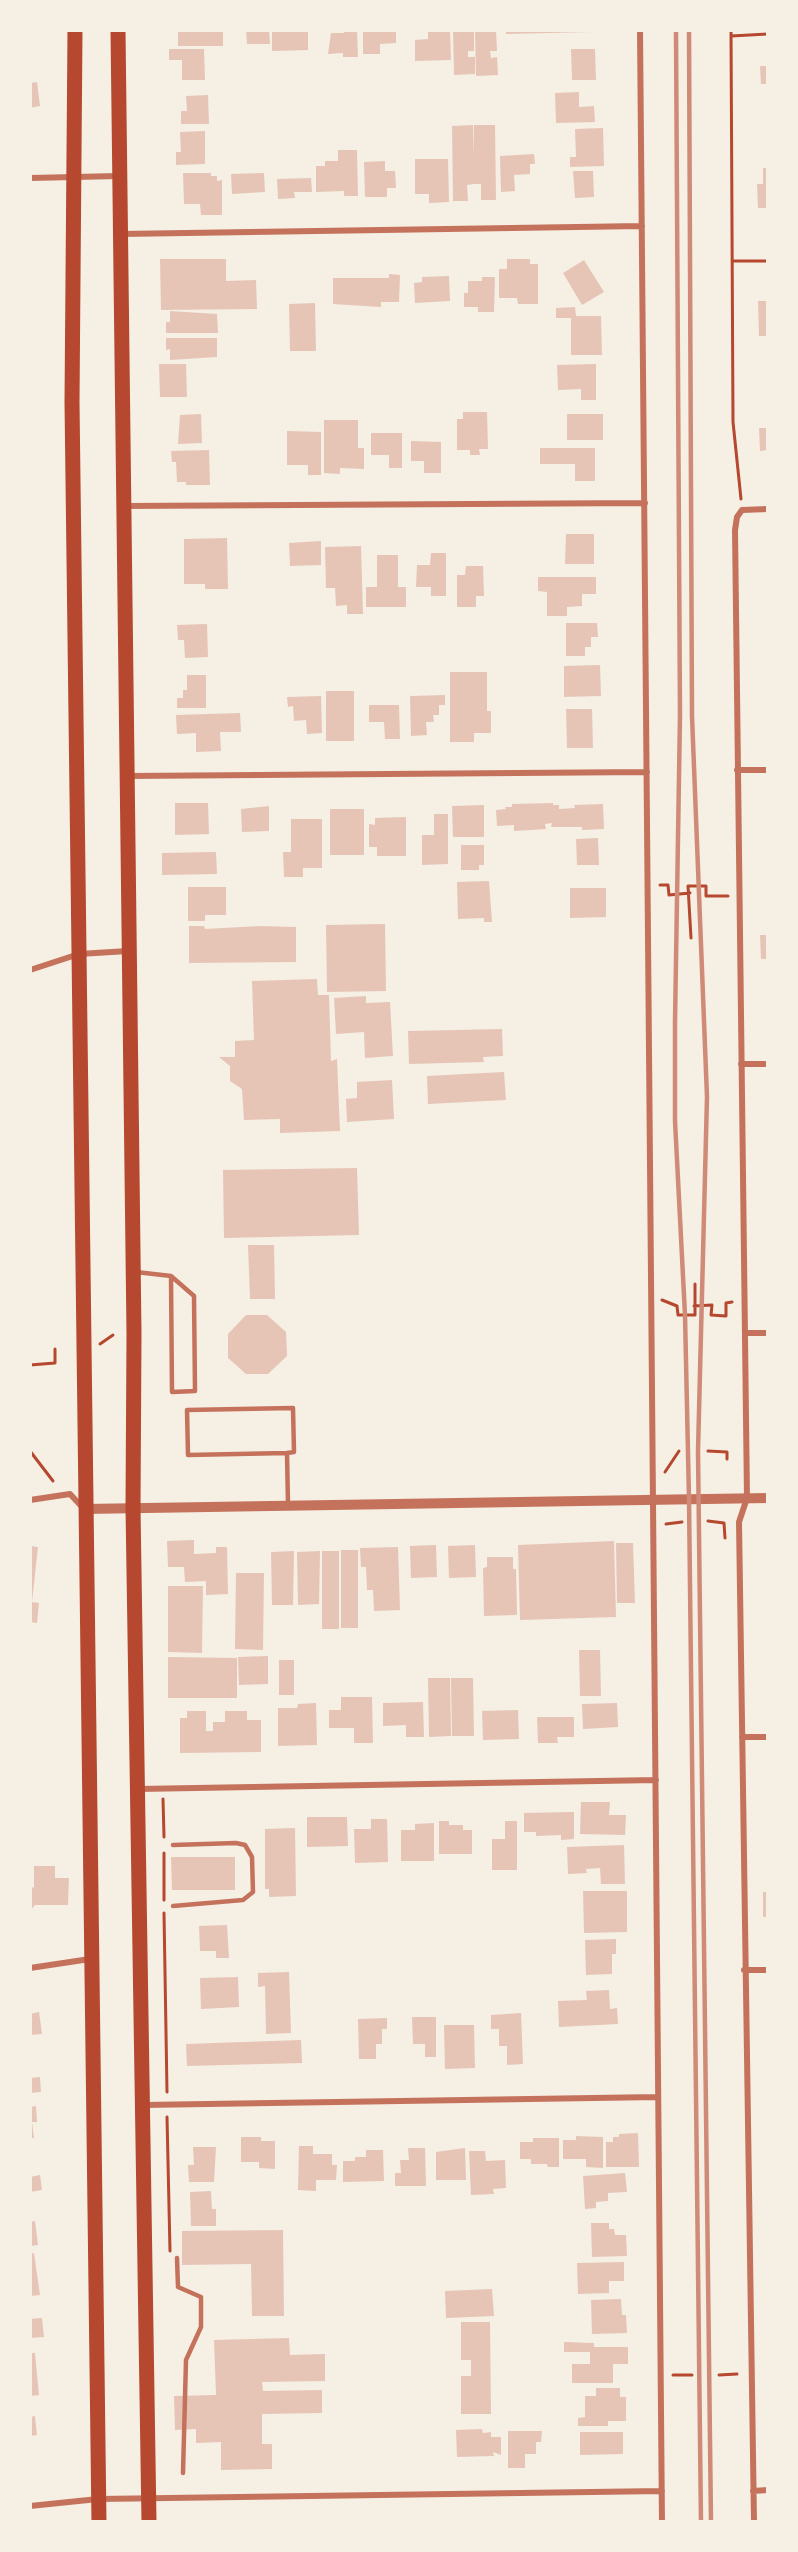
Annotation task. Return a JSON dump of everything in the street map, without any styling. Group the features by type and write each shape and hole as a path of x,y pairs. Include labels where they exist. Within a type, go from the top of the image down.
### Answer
{"highway":[{"path":"75,30 72,402 84,1509 99,2522"},
{"path":"118,30 133,1272 133,1508 149,2522"}],"street":[{"path":"640,30 662,2522"},
{"path":"30,178 120,176"},
{"path":"122,234 642,226"},
{"path":"124,506 645,503"},
{"path":"754,2522 739,1522 747,1498 736,770 735,530 737,517 742,510 768,509"},
{"path":"736,770 768,770"},
{"path":"127,776 647,772"},
{"path":"30,970 78,954 128,951"},
{"path":"741,1064 768,1064"},
{"path":"745,1333 768,1333"},
{"path":"30,1500 70,1494 84,1509 768,1498"},
{"path":"742,1737 768,1737"},
{"path":"138,1789 656,1780"},
{"path":"30,1968 91,1959"},
{"path":"744,1970 768,1970"},
{"path":"142,2105 658,2097"},
{"path":"753,2491 768,2490"},
{"path":"30,2506 98,2499 662,2491"}],"lane":[{"path":"133,1272 171,1276 194,1296 195,1391 172,1392 171,1276"},
{"path":"293,1408 294,1452 287,1453 188,1455 187,1410 293,1408"},
{"path":"287,1453 288,1505"},
{"path":"173,1845 236,1843 245,1845 252,1857 253,1892 243,1900 173,1906"},
{"path":"177,2258 178,2286 201,2297 201,2327 186,2360 183,2473"}],"path":[{"path":"731,30 733,422 742,510"},
{"path":"731,36 768,34"},
{"path":"733,261 768,261"},
{"path":"691,938 688,886 700,884 706,886 706,896 738,896"},
{"path":"669,895 690,893"},
{"path":"652,1299 677,1306 678,1316 695,1315 695,1284"},
{"path":"694,1306 712,1305 711,1315 726,1316 726,1303 744,1302"},
{"path":"96,1347 113,1335"},
{"path":"30,1365 55,1363 55,1349"},
{"path":"30,1451 53,1481"},
{"path":"664,1473 679,1451"},
{"path":"708,1451 727,1452 727,1459"},
{"path":"708,1521 724,1523 726,1539"},
{"path":"663,1524 682,1522"},
{"path":"163,1788 170,2253"},
{"path":"673,2374 692,2375"},
{"path":"719,2375 737,2374"}],"building":[{"path":"178,30 223,30 223,46 178,46"},
{"path":"246,30 269,30 270,44 247,44"},
{"path":"272,30 308,30 308,50 272,51"},
{"path":"344,30 357,30 358,57 343,57 343,53 328,54 331,33 344,33"},
{"path":"363,30 396,30 396,43 380,44 380,54 363,54"},
{"path":"428,30 450,30 451,60 415,61 415,40 428,39"},
{"path":"453,30 474,30 474,51 468,51 468,57 475,57 475,74 454,75"},
{"path":"475,30 496,30 497,51 490,51 491,58 497,57 498,75 476,76"},
{"path":"506,30 593,30 593,32 506,34"},
{"path":"169,49 204,49 205,80 182,80 182,60 169,60"},
{"path":"571,49 595,49 596,80 572,80"},
{"path":"760,66 768,66 768,84 761,84"},
{"path":"37,82 40,106 30,108 30,83"},
{"path":"579,92 579,107 594,106 595,122 556,123 555,93"},
{"path":"208,95 209,124 181,124 181,111 187,111 186,96"},
{"path":"473,125 474,157 474,125 495,125 496,200 481,200 481,184 474,184 467,185 468,201 453,201 452,126"},
{"path":"603,128 604,166 570,167 570,157 576,157 575,129"},
{"path":"205,131 205,164 176,165 176,152 181,152 180,132"},
{"path":"338,150 357,150 358,196 344,196 344,191 316,192 316,166 325,166 325,161 338,161"},
{"path":"534,154 535,164 530,164 530,174 514,175 515,191 501,192 500,156"},
{"path":"415,159 448,159 449,202 429,203 429,194 415,194"},
{"path":"385,161 385,171 395,171 396,188 387,188 387,197 365,197 364,162"},
{"path":"763,168 768,168 768,208 758,208 757,184 763,184"},
{"path":"573,171 593,171 594,197 575,198"},
{"path":"183,173 211,173 211,176 217,176 217,181 222,180 222,215 201,215 200,204 184,204"},
{"path":"264,173 265,192 232,194 231,174"},
{"path":"311,178 312,192 294,192 295,198 278,199 277,179"},
{"path":"160,259 226,259 226,281 256,280 257,309 161,310"},
{"path":"507,259 530,259 530,264 538,264 538,304 518,304 517,298 499,298 499,269 507,269"},
{"path":"584,260 604,292 582,305 563,273"},
{"path":"389,274 400,275 399,302 381,302 381,307 333,304 333,278 389,278"},
{"path":"449,276 450,301 415,303 414,283 422,282 422,277"},
{"path":"482,277 495,277 494,312 478,312 478,307 464,307 464,293 468,293 468,281 482,281"},
{"path":"758,301 768,301 768,336 759,336"},
{"path":"315,303 316,351 290,351 289,304"},
{"path":"575,307 576,316 601,316 602,355 571,355 571,318 556,318 556,308"},
{"path":"170,311 217,314 218,333 166,333 166,322 170,322"},
{"path":"166,338 217,338 217,357 170,360 170,349 166,350"},
{"path":"159,364 186,364 187,397 160,397"},
{"path":"596,364 596,400 581,400 581,389 558,390 557,365"},
{"path":"463,412 487,412 488,449 479,449 480,455 470,455 470,450 457,450 457,419 463,419"},
{"path":"201,414 202,443 178,444 180,415"},
{"path":"567,414 603,414 603,440 567,440"},
{"path":"324,420 358,420 358,448 364,448 364,469 340,468 340,474 324,473"},
{"path":"759,428 768,428 768,450 760,451"},
{"path":"287,431 321,432 321,475 308,475 308,465 287,465"},
{"path":"371,433 402,433 402,468 389,468 389,455 371,455"},
{"path":"411,441 441,442 441,473 424,473 424,461 411,461"},
{"path":"540,448 595,448 595,481 575,481 575,464 540,464"},
{"path":"209,450 210,485 186,485 186,482 177,482 176,462 172,462 171,451"},
{"path":"566,534 594,534 594,564 565,564"},
{"path":"227,538 228,589 205,589 205,584 184,584 184,539"},
{"path":"321,541 321,565 290,566 289,543"},
{"path":"361,546 363,614 347,614 347,605 336,606 335,588 326,588 325,547"},
{"path":"431,553 446,553 446,596 431,596 431,587 416,587 417,565 430,565"},
{"path":"377,555 398,555 398,587 406,587 406,607 366,607 366,587 377,587"},
{"path":"466,566 483,566 484,596 476,596 476,607 457,607 457,575 465,575"},
{"path":"538,577 596,577 596,594 582,594 582,606 567,607 567,616 547,616 547,592 538,591"},
{"path":"566,623 597,623 598,637 591,637 591,647 585,647 585,656 566,656"},
{"path":"207,624 208,657 185,658 184,640 178,640 177,625"},
{"path":"600,665 601,696 564,697 564,666"},
{"path":"450,672 487,672 487,711 491,711 491,733 474,733 474,742 450,742"},
{"path":"187,675 206,675 206,708 177,708 177,698 183,698 183,690 187,690"},
{"path":"326,691 354,691 354,741 326,741"},
{"path":"445,695 445,705 439,705 439,715 433,715 434,722 426,722 427,735 411,736 410,696"},
{"path":"321,696 322,733 307,734 306,720 294,721 293,706 288,707 287,697"},
{"path":"369,705 399,705 400,739 385,739 384,722 369,722"},
{"path":"566,709 592,709 593,748 567,748"},
{"path":"240,713 241,732 220,732 221,751 196,752 196,733 177,734 176,715"},
{"path":"175,803 208,803 209,834 175,835"},
{"path":"553,803 553,805 559,805 559,809 575,808 574,805 603,804 604,829 582,830 582,827 551,827 552,823 545,824 546,829 514,831 514,825 497,826 496,810 512,807 512,804"},
{"path":"484,805 484,837 453,837 452,806"},
{"path":"269,806 269,831 242,832 241,809"},
{"path":"330,809 364,809 364,855 330,855"},
{"path":"434,814 448,814 448,864 422,865 422,835 434,835"},
{"path":"406,817 406,856 377,856 377,847 369,847 369,824 375,825 375,818"},
{"path":"291,819 322,819 322,868 303,868 303,877 284,877 283,852 291,852"},
{"path":"598,838 599,865 577,865 576,839"},
{"path":"461,845 484,845 484,865 479,865 479,870 461,870"},
{"path":"216,852 217,874 162,875 162,853"},
{"path":"489,881 492,922 484,922 484,918 458,919 457,882"},
{"path":"188,887 226,887 226,915 205,915 205,921 188,921"},
{"path":"570,888 606,888 606,917 570,918"},
{"path":"385,924 386,991 327,992 326,925"},
{"path":"189,926 204,926 205,929 296,927 296,962 189,963"},
{"path":"760,935 768,935 768,959 761,959"},
{"path":"317,979 318,995 329,995 331,1061 337,1059 340,1131 280,1133 280,1119 244,1120 242,1089 230,1081 230,1066 219,1057 235,1057 235,1041 254,1040 252,981"},
{"path":"366,996 366,1003 390,1002 393,1056 365,1058 364,1032 336,1034 334,998"},
{"path":"502,1029 503,1056 483,1057 484,1062 409,1064 408,1031"},
{"path":"504,1072 506,1100 428,1104 427,1076"},
{"path":"392,1080 394,1119 347,1122 346,1099 357,1098 357,1082"},
{"path":"357,1168 359,1235 224,1238 223,1170"},
{"path":"248,1245 274,1245 275,1299 250,1299"},
{"path":"246,1315 267,1315 286,1332 287,1356 268,1374 246,1374 228,1358 228,1334"},
{"path":"194,1540 194,1554 216,1553 216,1547 227,1547 228,1594 206,1595 206,1581 185,1582 184,1567 168,1567 167,1541"},
{"path":"614,1541 616,1617 520,1620 518,1545"},
{"path":"616,1543 633,1543 635,1603 617,1603"},
{"path":"436,1545 437,1577 411,1578 410,1546"},
{"path":"475,1545 476,1577 449,1578 448,1546"},
{"path":"30,1546 38,1547 32,1602 39,1603 37,1623 30,1622"},
{"path":"398,1547 400,1610 374,1611 373,1590 367,1590 366,1567 361,1567 360,1548"},
{"path":"341,1550 358,1550 358,1628 341,1628"},
{"path":"294,1551 293,1605 272,1605 271,1552"},
{"path":"320,1551 319,1604 298,1605 297,1552"},
{"path":"322,1551 339,1551 339,1629 322,1629"},
{"path":"487,1557 513,1557 513,1569 516,1569 517,1615 484,1616 483,1568 487,1567"},
{"path":"236,1573 264,1573 263,1650 235,1649"},
{"path":"168,1586 203,1586 202,1653 168,1652"},
{"path":"579,1650 600,1650 601,1696 580,1696"},
{"path":"268,1656 268,1684 239,1685 238,1657"},
{"path":"168,1657 237,1658 237,1698 168,1698"},
{"path":"279,1660 294,1660 294,1695 279,1695"},
{"path":"428,1678 450,1678 451,1736 429,1737"},
{"path":"451,1678 473,1678 474,1736 452,1736"},
{"path":"341,1697 372,1697 373,1743 354,1743 354,1728 329,1728 329,1710 341,1710"},
{"path":"423,1702 424,1737 406,1737 406,1725 383,1726 383,1703"},
{"path":"316,1703 317,1745 278,1746 278,1708 297,1708 298,1704"},
{"path":"617,1703 618,1727 583,1729 582,1704"},
{"path":"518,1710 519,1739 483,1740 482,1711"},
{"path":"187,1711 206,1711 206,1731 213,1731 213,1722 225,1722 225,1711 247,1711 247,1720 261,1720 261,1752 180,1753 180,1718 187,1718"},
{"path":"537,1717 574,1717 574,1737 557,1737 558,1743 538,1743"},
{"path":"581,1802 610,1802 609,1815 626,1815 625,1835 580,1834"},
{"path":"574,1812 574,1839 561,1840 561,1835 536,1836 536,1832 524,1832 524,1813"},
{"path":"307,1817 347,1817 348,1846 307,1847"},
{"path":"371,1819 387,1819 388,1862 355,1863 354,1829 371,1829"},
{"path":"439,1821 449,1821 449,1825 463,1825 463,1830 472,1830 472,1854 439,1854"},
{"path":"505,1821 517,1821 517,1870 492,1870 492,1839 505,1839"},
{"path":"434,1823 434,1861 401,1861 401,1830 415,1830 415,1824"},
{"path":"295,1828 296,1896 269,1897 269,1889 265,1889 265,1829"},
{"path":"624,1845 625,1884 601,1884 600,1868 586,1869 587,1873 568,1874 567,1847"},
{"path":"171,1857 235,1857 235,1890 172,1890"},
{"path":"34,1866 55,1866 55,1878 69,1878 68,1905 35,1905 30,1911 30,1886 34,1888"},
{"path":"583,1891 627,1891 627,1932 584,1933"},
{"path":"763,1892 768,1892 768,1917 763,1917"},
{"path":"227,1925 229,1958 216,1958 216,1951 200,1951 199,1926"},
{"path":"616,1939 616,1954 612,1954 612,1974 586,1975 585,1940"},
{"path":"289,1972 291,2033 266,2034 265,1986 258,1987 258,1973"},
{"path":"238,1977 239,2007 201,2009 200,1978"},
{"path":"609,1990 610,2009 617,2008 618,2024 559,2027 558,2001 587,2000 586,1991"},
{"path":"39,2012 42,2034 30,2035 30,2014"},
{"path":"521,2013 523,2064 507,2065 507,2046 499,2046 499,2029 491,2029 491,2015"},
{"path":"412,2017 436,2017 436,2057 425,2057 425,2044 413,2044"},
{"path":"387,2018 387,2029 382,2029 382,2044 376,2044 376,2059 359,2059 358,2019"},
{"path":"444,2025 474,2025 475,2068 445,2069"},
{"path":"301,2040 302,2063 187,2066 186,2044"},
{"path":"40,2077 41,2092 30,2093 30,2078"},
{"path":"36,2106 37,2122 32,2122 34,2138 30,2138 30,2107"},
{"path":"638,2133 639,2167 606,2167 606,2142 613,2142 613,2137 619,2137 619,2134"},
{"path":"576,2136 603,2137 603,2168 586,2167 586,2159 563,2159 563,2140 576,2140"},
{"path":"241,2137 261,2137 261,2141 275,2141 275,2169 259,2168 259,2162 241,2162"},
{"path":"533,2138 559,2138 559,2167 531,2164 531,2159 520,2159 520,2142 533,2142"},
{"path":"299,2146 313,2146 313,2154 332,2154 332,2165 337,2165 336,2180 316,2180 316,2191 298,2190"},
{"path":"193,2147 216,2147 214,2182 189,2182 188,2165 194,2165"},
{"path":"408,2148 425,2148 426,2186 395,2186 395,2173 401,2173 400,2160 409,2160"},
{"path":"465,2148 466,2180 436,2180 436,2152"},
{"path":"366,2150 383,2150 384,2181 343,2182 343,2161 355,2161 355,2157 366,2157"},
{"path":"469,2151 485,2151 486,2161 505,2160 506,2188 493,2189 494,2194 471,2195"},
{"path":"625,2173 627,2192 608,2193 608,2201 596,2202 596,2208 585,2209 583,2176"},
{"path":"40,2175 42,2190 30,2192 30,2177"},
{"path":"211,2191 212,2209 216,2209 216,2226 191,2226 190,2192"},
{"path":"35,2221 38,2245 30,2246 30,2222"},
{"path":"591,2223 609,2223 609,2229 614,2229 615,2235 626,2235 627,2256 592,2257"},
{"path":"283,2230 284,2316 252,2316 251,2264 182,2265 182,2231"},
{"path":"34,2253 40,2295 30,2296 30,2254"},
{"path":"624,2262 624,2281 609,2281 609,2293 578,2294 577,2263"},
{"path":"492,2289 494,2316 446,2318 445,2291"},
{"path":"621,2299 622,2315 626,2315 627,2333 592,2334 591,2300"},
{"path":"42,2318 44,2337 30,2338 30,2319"},
{"path":"461,2322 490,2322 491,2414 461,2414 461,2376 471,2376 471,2360 461,2360"},
{"path":"289,2338 290,2355 325,2354 325,2381 262,2382 263,2391 322,2390 322,2413 262,2414 262,2444 272,2444 272,2469 221,2470 221,2442 196,2443 196,2429 175,2430 174,2396 216,2395 214,2340"},
{"path":"564,2342 594,2343 594,2347 628,2347 628,2364 613,2364 613,2383 572,2383 572,2364 590,2364 590,2352 564,2352"},
{"path":"30,2353 35,2353 39,2395 30,2396"},
{"path":"596,2388 620,2388 620,2397 626,2397 626,2421 608,2421 608,2426 578,2426 578,2418 585,2417 585,2396 596,2396"},
{"path":"35,2416 37,2435 30,2436 30,2417"},
{"path":"482,2429 483,2433 491,2432 491,2437 501,2437 501,2455 493,2452 494,2456 457,2457 456,2430"},
{"path":"508,2431 542,2431 541,2442 536,2442 536,2454 525,2454 525,2468 508,2468"},
{"path":"580,2432 623,2432 623,2454 580,2455"}],"railway":[{"path":"676,30 680,715 675,1121 685,1315 689,1499 701,2522"},
{"path":"689,30 692,716 707,1097 698,1451 711,2522"}]}
